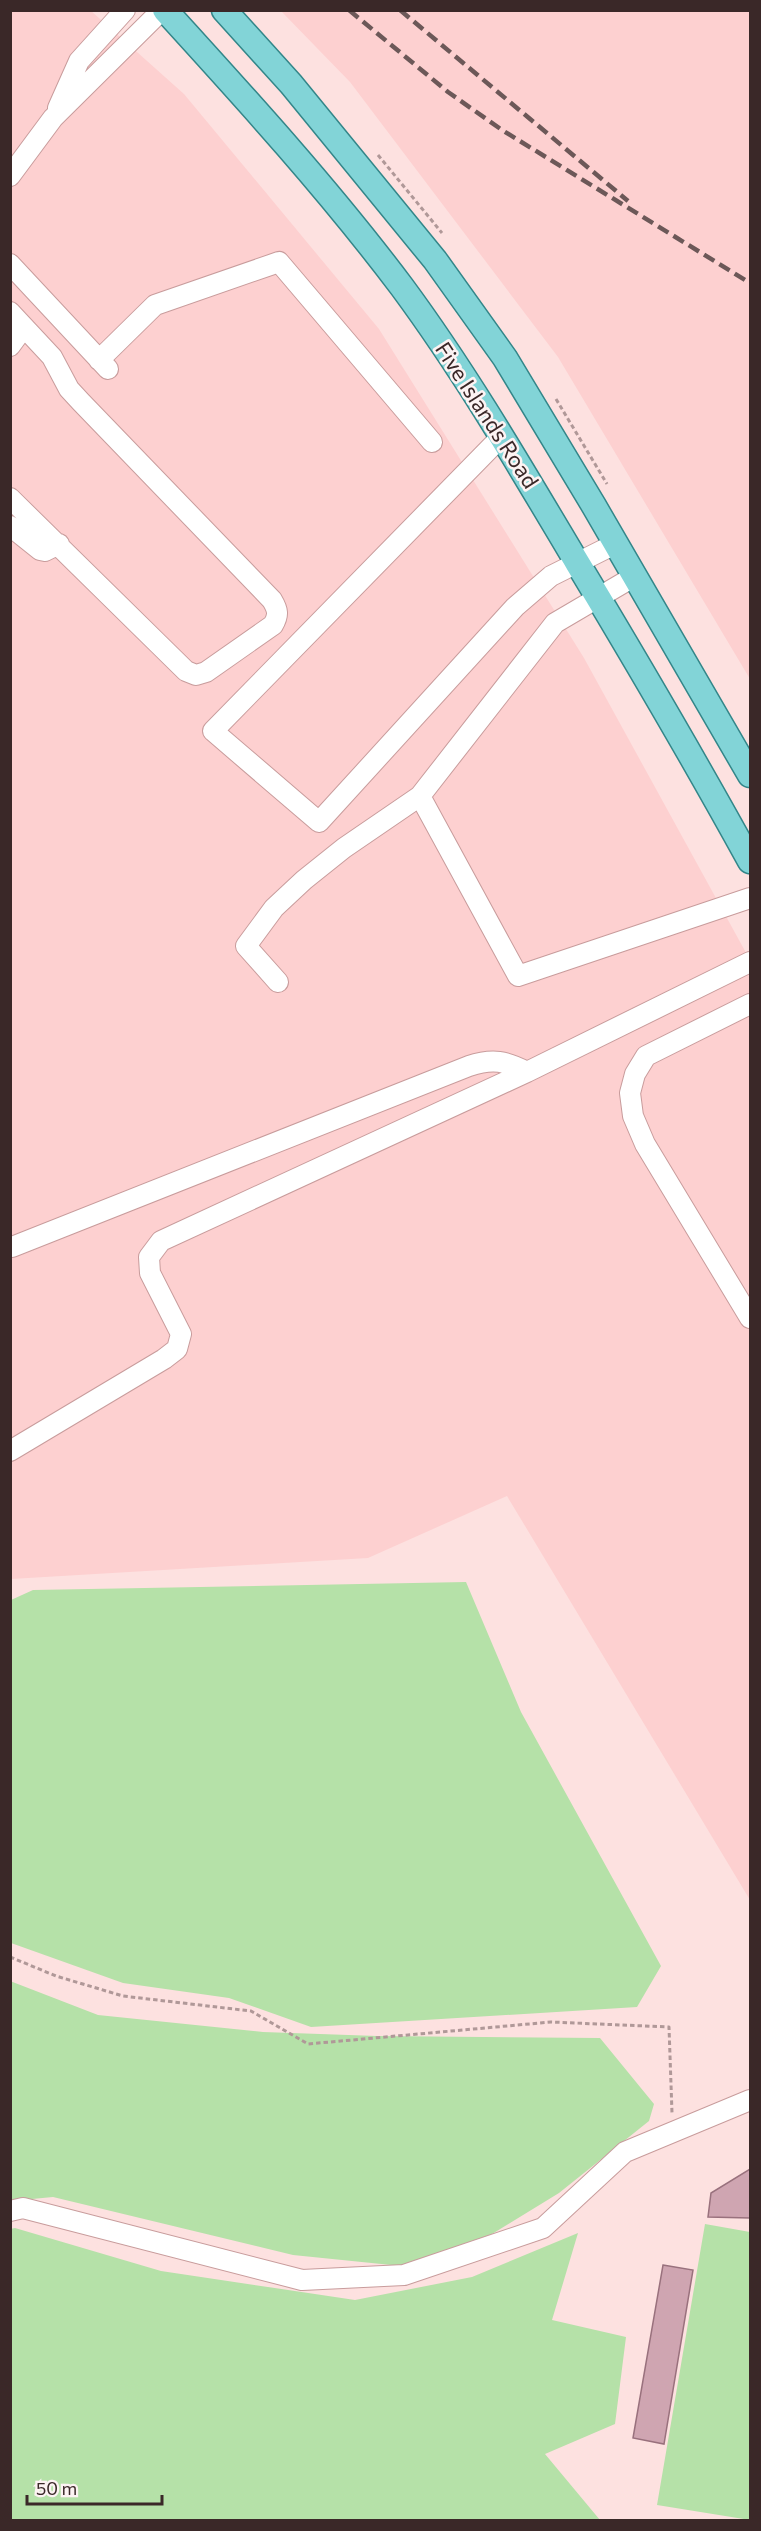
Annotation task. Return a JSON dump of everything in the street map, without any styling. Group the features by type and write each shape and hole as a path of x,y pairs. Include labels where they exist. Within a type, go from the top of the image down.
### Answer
{"main road":[{"name":"Five Islands Road","path":"163,10 256,110 344,213 403,289 501,437 578,563 750,861"},
{"name":"Five Islands Road","path":"224,10 291,84 435,260 505,358 750,775"}],"street":[{"path":"53,118 79,61 125,10"},
{"path":"12,170 53,118 163,10"},
{"path":"10,264 104,364 155,305 279,262 432,442"},
{"path":"10,312 52,357 69,389 272,600 278,617 273,625 206,672 196,675 186,671 10,498"},
{"path":"10,346 24,327"},
{"path":"52,357 75,333"},
{"path":"501,437 213,731 319,822 515,607 551,576 615,544"},
{"path":"10,526 40,550 52,549 59,544"},
{"path":"278,981 246,946 274,908 344,848 420,796 555,623 635,576"},
{"path":"420,796 518,976 750,898"},
{"path":"10,1450 164,1359 177,1349 181,1334 150,1273 149,1257 161,1241 527,1072 750,962"},
{"path":"750,1004 646,1056 635,1074 630,1093 633,1116 645,1144 750,1318"},
{"path":"12,1247 469,1066 497,1060 508,1062 527,1072"},
{"path":"10,2211 23,2208 302,2280 404,2275 543,2228 625,2152 750,2100"}],"path":[{"path":"10,1957 56,1976 123,1996 251,2011 308,2044 551,2022 669,2027 672,2132"}],"shaded area":[{"path":"90,10 184,94 379,329 584,658 750,960 750,1900 507,1496 368,1558 11,1579 11,11"},
{"path":"281,11 750,11 750,679 558,357 350,82"}],"green space":[{"path":"466,1582 521,1712 661,1966 637,2007 311,2027 229,1998 123,1983 11,1943 11,1600 33,1590"},
{"path":"10,1981 98,2015 263,2032 377,2036 600,2038 654,2104 649,2121 559,2193 492,2234 401,2266 293,2255 53,2197 11,2201"},
{"path":"705,2224 750,2232 750,2520 657,2505"},
{"path":"15,2228 161,2271 355,2300 472,2277 578,2233 552,2320 626,2337 615,2424 545,2454 600,2520 11,2520 10,2229"}],"building":[{"path":"750,2169 750,2218 708,2217 711,2193"},
{"path":"663,2265 693,2270 664,2444 633,2438"}],"railway":[{"path":"349,10 448,92 502,130 750,283"},
{"path":"400,10 628,201"}]}
